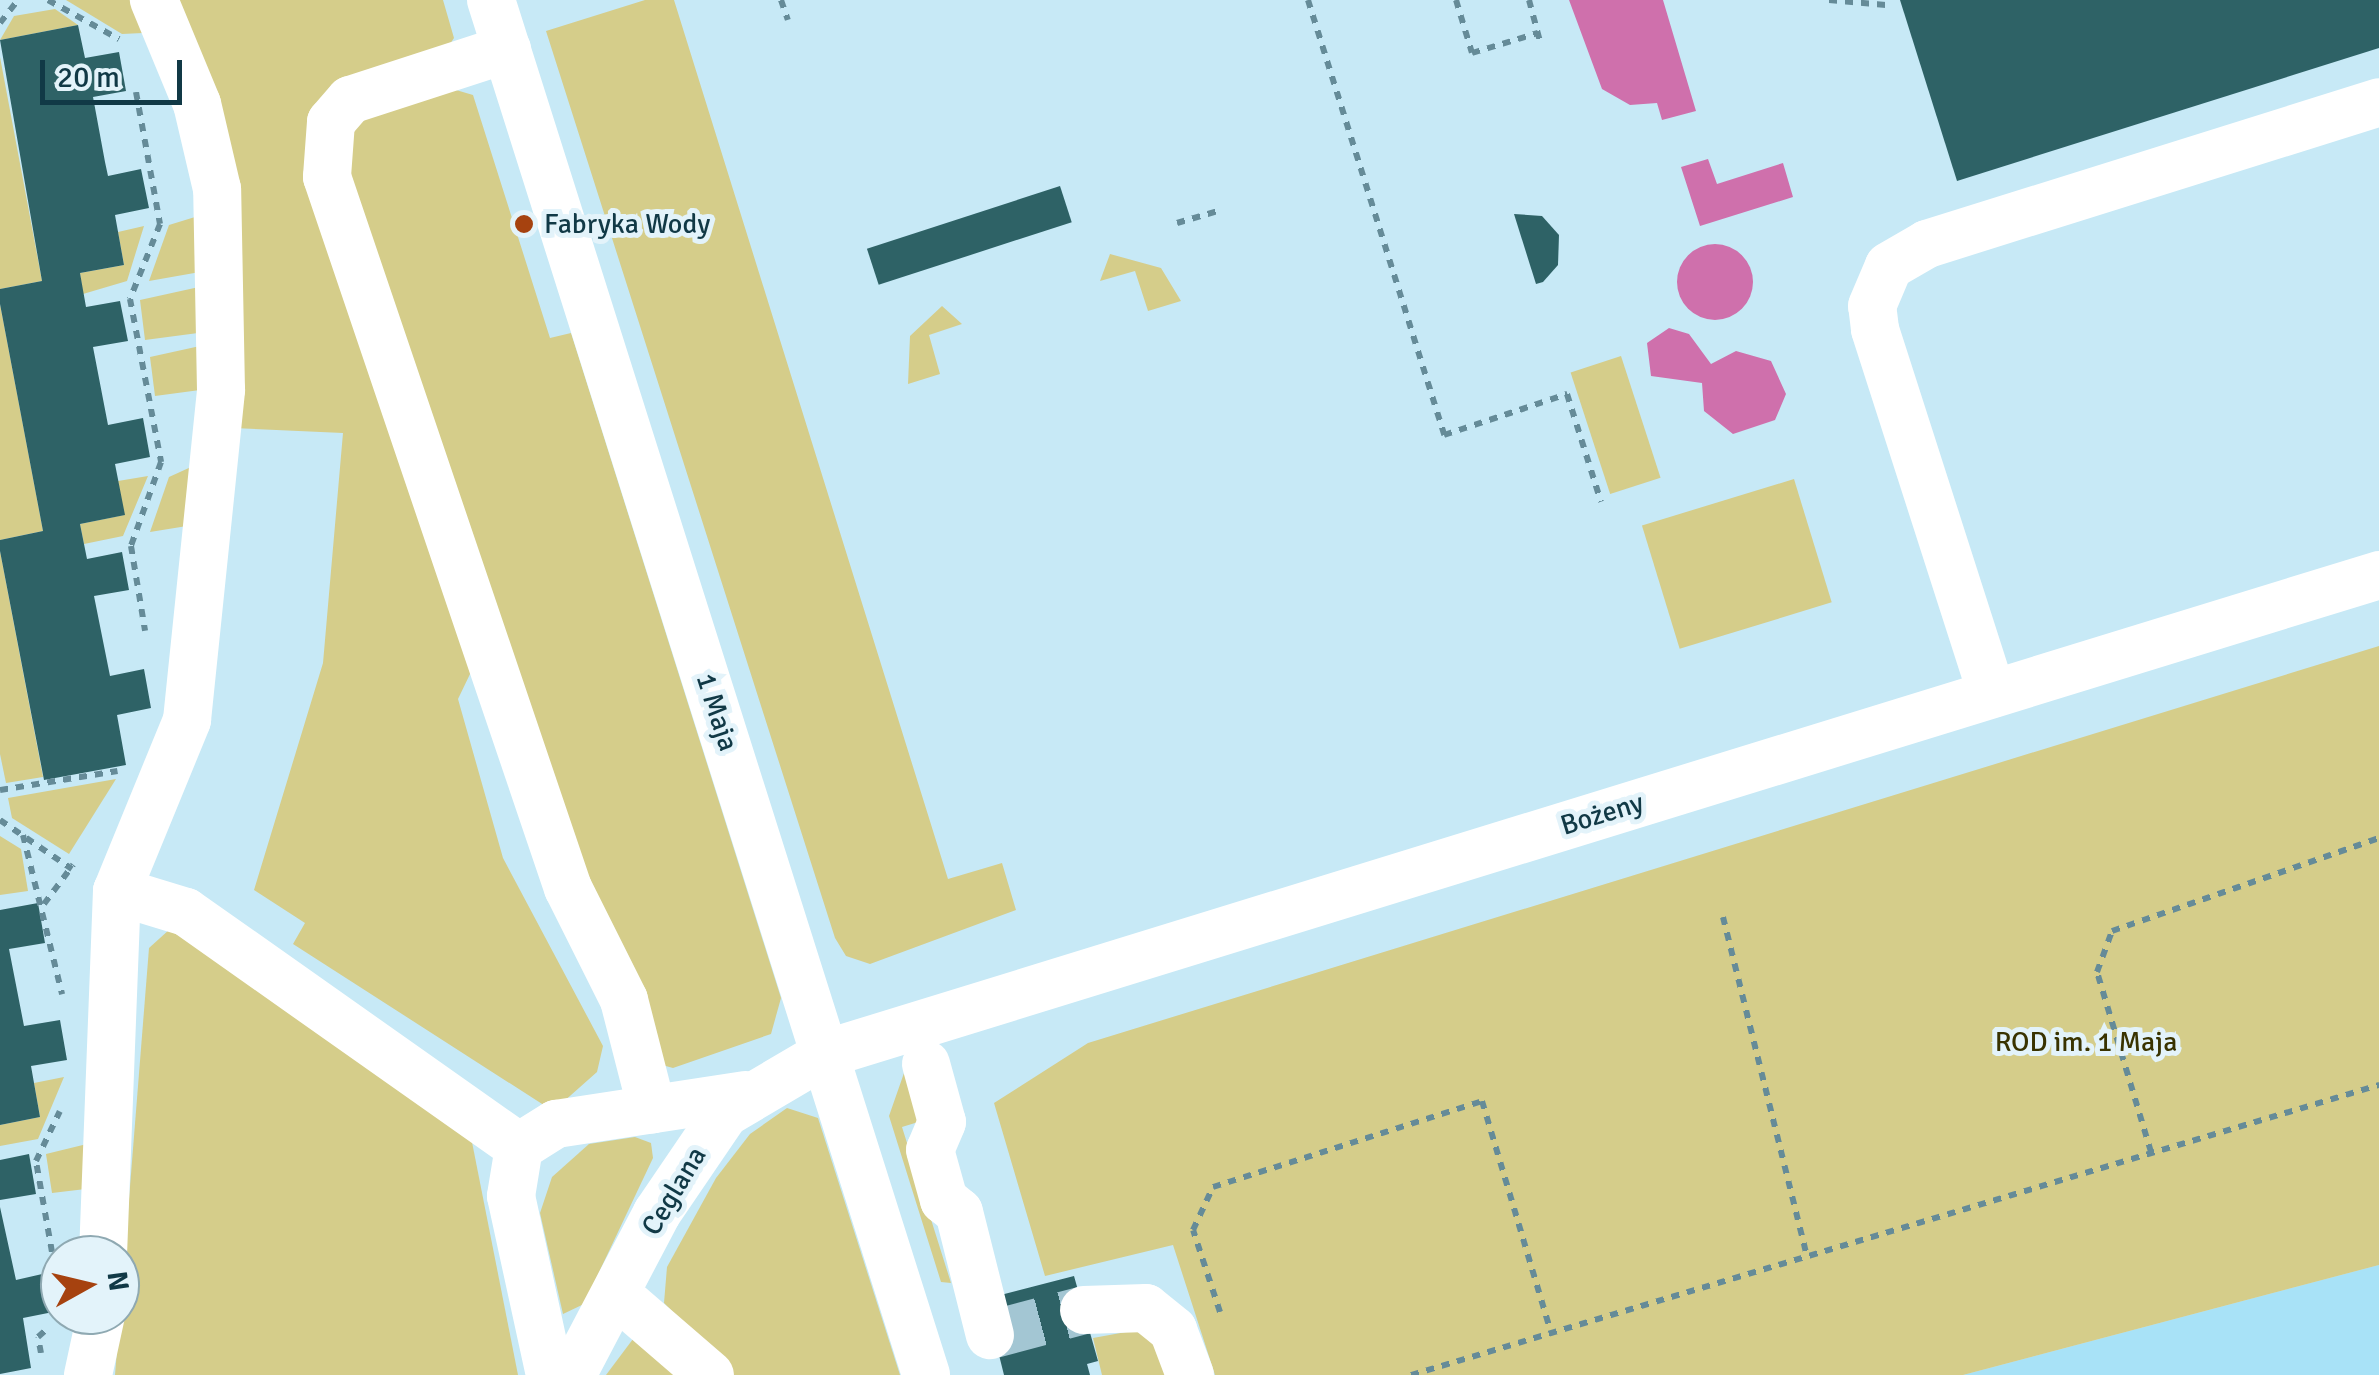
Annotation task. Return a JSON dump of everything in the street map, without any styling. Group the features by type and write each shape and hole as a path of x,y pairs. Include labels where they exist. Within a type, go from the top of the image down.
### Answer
{"street":[{"path":"104,1235 117,891 187,720 222,390 217,188 198,104 154,0"},
{"name":"1 Maja","path":"491,0 923,1364"},
{"path":"507,50 350,100 331,122 327,177 568,888 624,1000 652,1109"},
{"path":"1992,694 1875,329 1884,275 1927,244 2379,102"},
{"name":"Bożeny","path":"825,1054 2379,575"},
{"path":"117,891 186,912 520,1148"},
{"name":"Ceglana","path":"572,1375 680,1175 746,1095 825,1054"},
{"path":"923,1364 992,1335 959,1212 944,1200 930,1150 942,1122 926,1064"},
{"path":"550,1375 511,1196 520,1148 556,1124 746,1095"},
{"path":"616,1294 710,1375"},
{"path":"1084,1310 1146,1308 1173,1330 1190,1375"},
{"path":"88,1375 97,1335"}],"path":[{"path":"0,23 18,0"},
{"path":"48,0 129,51"},
{"path":"781,0 788,20"},
{"path":"1308,0 1444,435 1567,394 1601,502"},
{"path":"1456,0 1472,53 1538,33"},
{"path":"1529,0 1541,45"},
{"path":"1829,0 1886,6"},
{"path":"135,85 150,186 160,224 131,290 156,436 159,478 131,546 130,570 148,648"},
{"path":"1178,223 1218,211"},
{"path":"124,321 134,320"},
{"path":"146,438 156,436"},
{"path":"0,790 132,768 122,785"},
{"path":"0,820 71,868 117,891"},
{"path":"22,835 44,904 65,1013"},
{"path":"2151,1152 2097,972 2112,931 2379,838"},
{"path":"44,904 81,852"},
{"path":"1723,917 1806,1252"},
{"path":"1411,1375 1806,1252 2379,1085"},
{"path":"48,1235 35,1173 39,1152 67,1098"},
{"path":"1223,1320 1193,1230 1213,1187 1482,1100 1551,1332"}],"shaded area":[{"path":"1569,0 1663,0 1696,111 1662,120 1657,103 1630,105 1602,89"},
{"path":"1708,159 1717,184 1783,163 1793,197 1700,226 1681,167"},
{"path":"1715,244 1730,246 1742,255 1751,267 1751,297 1742,309 1730,318 1715,320 1700,318 1688,309 1679,297 1677,282 1679,267 1688,255 1700,246"},
{"path":"1669,328 1689,334 1711,364 1736,351 1771,361 1786,394 1775,420 1733,434 1704,411 1702,383 1651,376 1647,343"},
{"path":"2379,1265 2379,1375 1963,1375"}],"green space":[{"path":"66,0 133,0 143,33 122,34"},
{"path":"175,0 443,0 454,38 446,50 318,107 471,672 458,699 503,858 603,1046 597,1072 553,1111 293,944 305,923 254,890 323,663 343,433 233,428"},
{"path":"645,0 674,0 948,879 1002,863 1016,910 870,964 846,956 835,938 546,31"},
{"path":"55,9 78,25 0,40 14,16"},
{"path":"0,57 42,281 0,289"},
{"path":"456,90 473,95 550,338 571,333 781,998 771,1034 673,1068 662,1065 587,889 342,170 356,115"},
{"path":"195,217 200,272 149,281 169,225"},
{"path":"144,226 127,281 83,294 80,273 124,265 118,232"},
{"path":"1110,254 1161,268 1181,301 1148,311 1135,271 1100,281"},
{"path":"199,287 198,333 145,340 140,300"},
{"path":"0,304 43,531 0,540"},
{"path":"942,306 962,324 929,335 940,374 908,384 910,336"},
{"path":"200,346 200,390 155,396 150,357"},
{"path":"1621,356 1661,478 1610,494 1571,372"},
{"path":"191,467 187,526 150,532 169,477"},
{"path":"148,476 123,536 84,544 80,524 124,515 118,481"},
{"path":"1794,479 1832,602 1680,649 1642,525"},
{"path":"0,551 43,777 6,783 0,754"},
{"name":"ROD im. 1 Maja","path":"2379,646 2379,1265 1963,1375 1215,1375 1173,1245 1045,1276 994,1103 1088,1043"},
{"path":"116,779 69,854 12,818 8,798"},
{"path":"0,836 21,849 28,891 0,895"},
{"path":"170,929 471,1137 518,1375 115,1375 118,1335 140,1335 140,1235 126,1235 149,948"},
{"path":"904,1073 928,1119 902,1127 951,1283 941,1282 889,1116"},
{"path":"64,1077 38,1139 0,1146 0,1125 40,1117 34,1083"},
{"path":"787,1108 818,1118 900,1375 734,1375 664,1303 667,1267 716,1178 750,1134"},
{"path":"635,1137 651,1143 653,1158 584,1304 563,1314 540,1213 552,1177 589,1144"},
{"path":"91,1143 94,1188 52,1193 46,1154"},
{"path":"1137,1330 1157,1346 1168,1375 1102,1375 1093,1338"},
{"path":"633,1339 697,1375 606,1375"}],"building":[{"path":"1900,0 2379,0 2379,48 1957,181"},
{"path":"78,25 85,58 119,52 126,91 93,97 105,162 108,176 141,169 149,208 115,215 124,265 80,273 86,307 120,301 128,341 93,347 108,425 143,418 150,457 115,464 125,515 80,524 87,559 122,552 129,590 94,596 110,676 144,669 151,708 117,715 126,765 44,780 0,551 0,540 43,531 0,304 0,289 42,281 0,40"},
{"path":"1060,186 1072,222 879,285 867,249"},
{"path":"1514,214 1542,216 1559,235 1558,265 1543,282 1536,284"},
{"path":"38,903 45,943 9,949 24,1026 60,1020 67,1060 31,1066 40,1117 0,1125 0,910"},
{"path":"29,1154 36,1194 0,1200 0,1160"},
{"path":"0,1207 16,1280 40,1275 40,1315 23,1318 31,1368 0,1374"},
{"path":"1074,1276 1098,1361 1087,1364 1090,1375 1004,1375 985,1299"}],"tunnel":[{"path":"994,1334 1084,1310"}],"place":[{"name":"Fabryka Wody","path":"524,224"}]}
